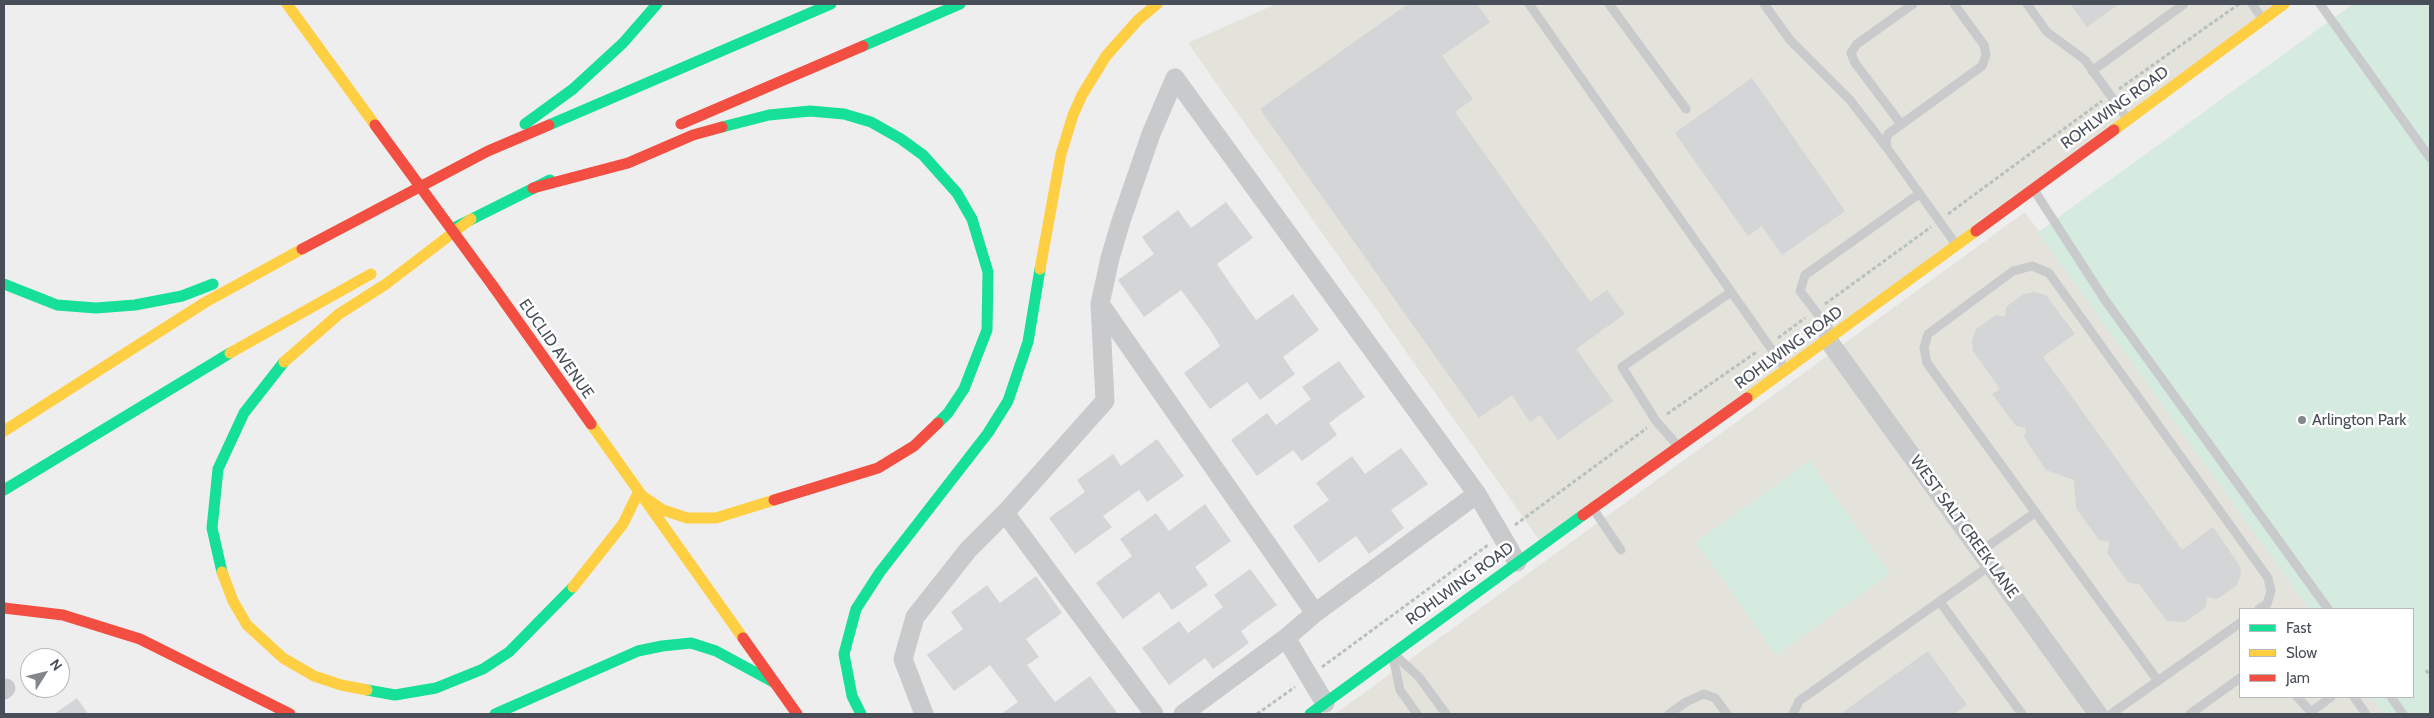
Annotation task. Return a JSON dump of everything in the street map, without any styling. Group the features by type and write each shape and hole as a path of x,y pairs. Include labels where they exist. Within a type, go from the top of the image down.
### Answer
{"main road":[{"name":"EUCLID AVENUE","path":"287,4 492,286 638,494 797,714"},
{"path":"488,151 572,89 623,43 657,4"},
{"path":"4,431 204,304 309,245 488,151 831,4"},
{"path":"669,129 960,4"},
{"path":"861,714 852,696 844,654 856,609 880,572 988,433 1008,401 1022,365 1028,342 1061,154 1073,115 1082,95 1106,56 1138,20 1157,4"},
{"name":"ROHLWING ROAD","path":"1310,714 1392,652 1831,338 2284,4"},
{"path":"471,219 386,284 339,314 306,341 281,365 244,413 218,469 212,528 222,577 247,625 283,658 314,676 340,685 395,695 436,688 483,670 509,652 571,589 623,524 638,494 663,510 687,518 716,518 863,473 898,457 914,446 948,413 964,389 979,354 987,330 990,299 988,272 972,219 957,193 923,155 901,138 871,122 844,114 810,111 768,115 694,135 628,163 533,188"},
{"path":"403,256 533,188 606,156"},
{"path":"4,284 57,305 96,308 136,305 182,296 309,245"},
{"path":"4,490 242,345 378,270"},
{"path":"4,608 63,614 140,639 290,714"},
{"path":"495,714 638,651 662,646 692,643 716,651 775,683"}],"street":[{"path":"924,714 903,658 915,617 968,550 1005,513 1105,401 1100,304 1110,258 1121,221 1152,134 1175,78 1477,494 1518,562"},
{"path":"1100,304 1314,613"},
{"name":"WEST SALT CREEK LANE","path":"1831,338 2098,714"},
{"path":"1183,714 1286,638 1314,613 1477,494"},
{"path":"1005,513 1154,714"},
{"path":"1286,638 1325,703"}],"lane":[{"path":"1529,4 1786,370"},
{"path":"1609,4 1686,109"},
{"path":"1764,4 1790,40 1850,100 1957,245"},
{"path":"1901,124 1855,63 1851,53 1857,44 1913,4"},
{"path":"1887,148 1888,134 1982,66 1986,55 1984,45 1954,4"},
{"path":"2026,4 2047,32 2084,60 2128,119"},
{"path":"2092,70 2184,4"},
{"path":"2252,4 2263,20"},
{"path":"2320,4 2430,158"},
{"path":"2033,189 2105,300 2327,608"},
{"path":"1831,338 1815,311 1800,291 1805,274 1919,194"},
{"path":"2158,681 1927,363 1924,348 1928,334 2013,271 2032,266 2049,274 2268,578 2271,591 2267,604 2261,608"},
{"path":"1678,447 1656,421 1622,367 1731,292"},
{"path":"1593,508 1621,550"},
{"path":"1793,714 1799,702 1940,602 2036,512"},
{"path":"1940,602 2022,714"},
{"path":"2111,714 2239,623"},
{"path":"1392,652 1400,690 1417,714"},
{"path":"1392,652 1419,677 1446,714"},
{"path":"2190,714 2239,679"},
{"path":"1669,714 1686,702 1704,694 1715,698 1727,714"},
{"path":"2298,698 2311,712 2330,698"},
{"path":"2355,698 2366,714"},
{"path":"2392,698 2403,714"}],"path":[{"path":"1257,714 1656,421 1768,345 2110,95 2239,4"},
{"path":"2426,670 2430,676"}],"shaded area":[{"path":"1276,4 2284,4 1542,544 1188,43"},
{"path":"2025,212 2308,608 2239,608 2239,698 2373,698 2385,714 1335,714"}],"green space":[{"name":"Arlington Park","path":"2353,4 2430,4 2430,714 2385,714 2373,698 2414,698 2414,608 2308,608 2038,232"},
{"path":"1810,461 1890,574 1776,655 1696,542"}],"building":[{"path":"1408,4 1477,4 1490,22 1442,56 1473,99 1455,112 1590,302 1607,290 1625,314 1576,349 1613,401 1558,440 1540,415 1530,422 1512,395 1479,418 1260,109"},
{"path":"2070,4 2119,4 2087,27"},
{"path":"1752,78 1845,211 1782,255 1762,226 1748,236 1675,133"},
{"path":"1226,202 1253,238 1217,264 1256,320 1293,294 1319,330 1283,357 1295,374 1260,400 1247,382 1210,409 1184,373 1220,346 1209,328 1181,290 1144,317 1118,280 1154,254 1142,237 1178,210 1191,228"},
{"path":"2035,292 2046,295 2075,334 2043,357 2182,550 2213,527 2240,566 2241,575 2236,586 2217,599 2207,597 2205,608 2185,622 2167,621 2139,584 2129,583 2107,553 2110,542 2099,540 2076,508 2074,480 2046,470 2024,437 2026,428 2016,426 1992,394 2000,389 1973,351 1972,341 1976,329 1996,315 2005,317 2006,307 2024,294"},
{"path":"1339,361 1365,397 1329,423 1337,435 1302,461 1293,450 1257,476 1231,440 1267,413 1276,425 1311,399 1302,387"},
{"path":"1157,439 1184,476 1147,502 1139,490 1103,516 1112,527 1075,554 1049,518 1085,492 1077,480 1113,454 1121,466"},
{"path":"1401,448 1428,484 1391,510 1404,528 1369,554 1356,536 1319,563 1293,526 1329,500 1316,483 1352,456 1365,474"},
{"path":"1205,504 1231,541 1195,567 1208,585 1172,610 1159,592 1123,619 1096,583 1132,556 1120,539 1156,513 1169,531"},
{"path":"1250,569 1277,605 1241,631 1249,643 1213,669 1205,658 1169,685 1142,648 1179,621 1188,633 1223,607 1214,595"},
{"path":"1036,576 1062,613 1026,639 1039,657 1027,665 1055,702 1090,676 1118,714 1001,714 1018,702 990,665 954,691 927,655 963,629 951,612 987,585 1000,603"},
{"path":"1928,651 1967,705 1954,714 1840,714"},
{"path":"77,698 88,714 54,714"}],"traffic: fast":[{"path":"525,124 573,89 623,43 657,4"},
{"path":"549,125 831,4"},
{"path":"863,46 960,4"},
{"path":"722,127 769,115 810,111 844,114 871,122 901,139 923,155 957,193 972,219 988,272 987,330 964,389 948,413 938,423"},
{"path":"454,228 550,180"},
{"path":"861,714 852,696 844,654 856,609 880,572 988,433 1008,401 1028,342 1040,269"},
{"path":"4,284 57,305 96,308 135,305 182,296 213,284"},
{"path":"4,490 230,353"},
{"path":"222,572 212,528 218,469 244,413 284,362"},
{"path":"1310,714 1583,515"},
{"path":"367,690 395,695 436,688 483,669 509,652 573,587"},
{"path":"495,714 638,651 662,646 691,643 716,651 775,683"}],"traffic: slow":[{"path":"287,4 375,125"},
{"path":"1040,269 1061,154 1073,115 1082,95 1106,56 1138,20 1157,4"},
{"path":"2114,130 2284,4"},
{"path":"284,362 339,314 386,284 471,219"},
{"path":"1747,398 1976,231"},
{"path":"4,431 204,303 302,249"},
{"path":"230,353 371,274"},
{"path":"591,424 743,638"},
{"path":"573,587 623,524 638,493 663,510 687,518 716,518 774,500"},
{"path":"222,572 233,601 247,625 283,658 314,676 341,685 367,690"}],"traffic: jam":[{"path":"681,124 863,46"},
{"path":"375,125 493,286"},
{"path":"302,249 488,151 549,125"},
{"path":"533,188 628,163 693,135 722,127"},
{"path":"1976,231 2114,130"},
{"path":"493,286 591,424"},
{"path":"1583,515 1747,398"},
{"path":"774,500 878,468 914,446 938,423"},
{"path":"4,608 63,615 140,639 290,714"},
{"path":"743,638 797,714"}],"place":[{"name":"Arlington Park","path":"2302,420"}]}
